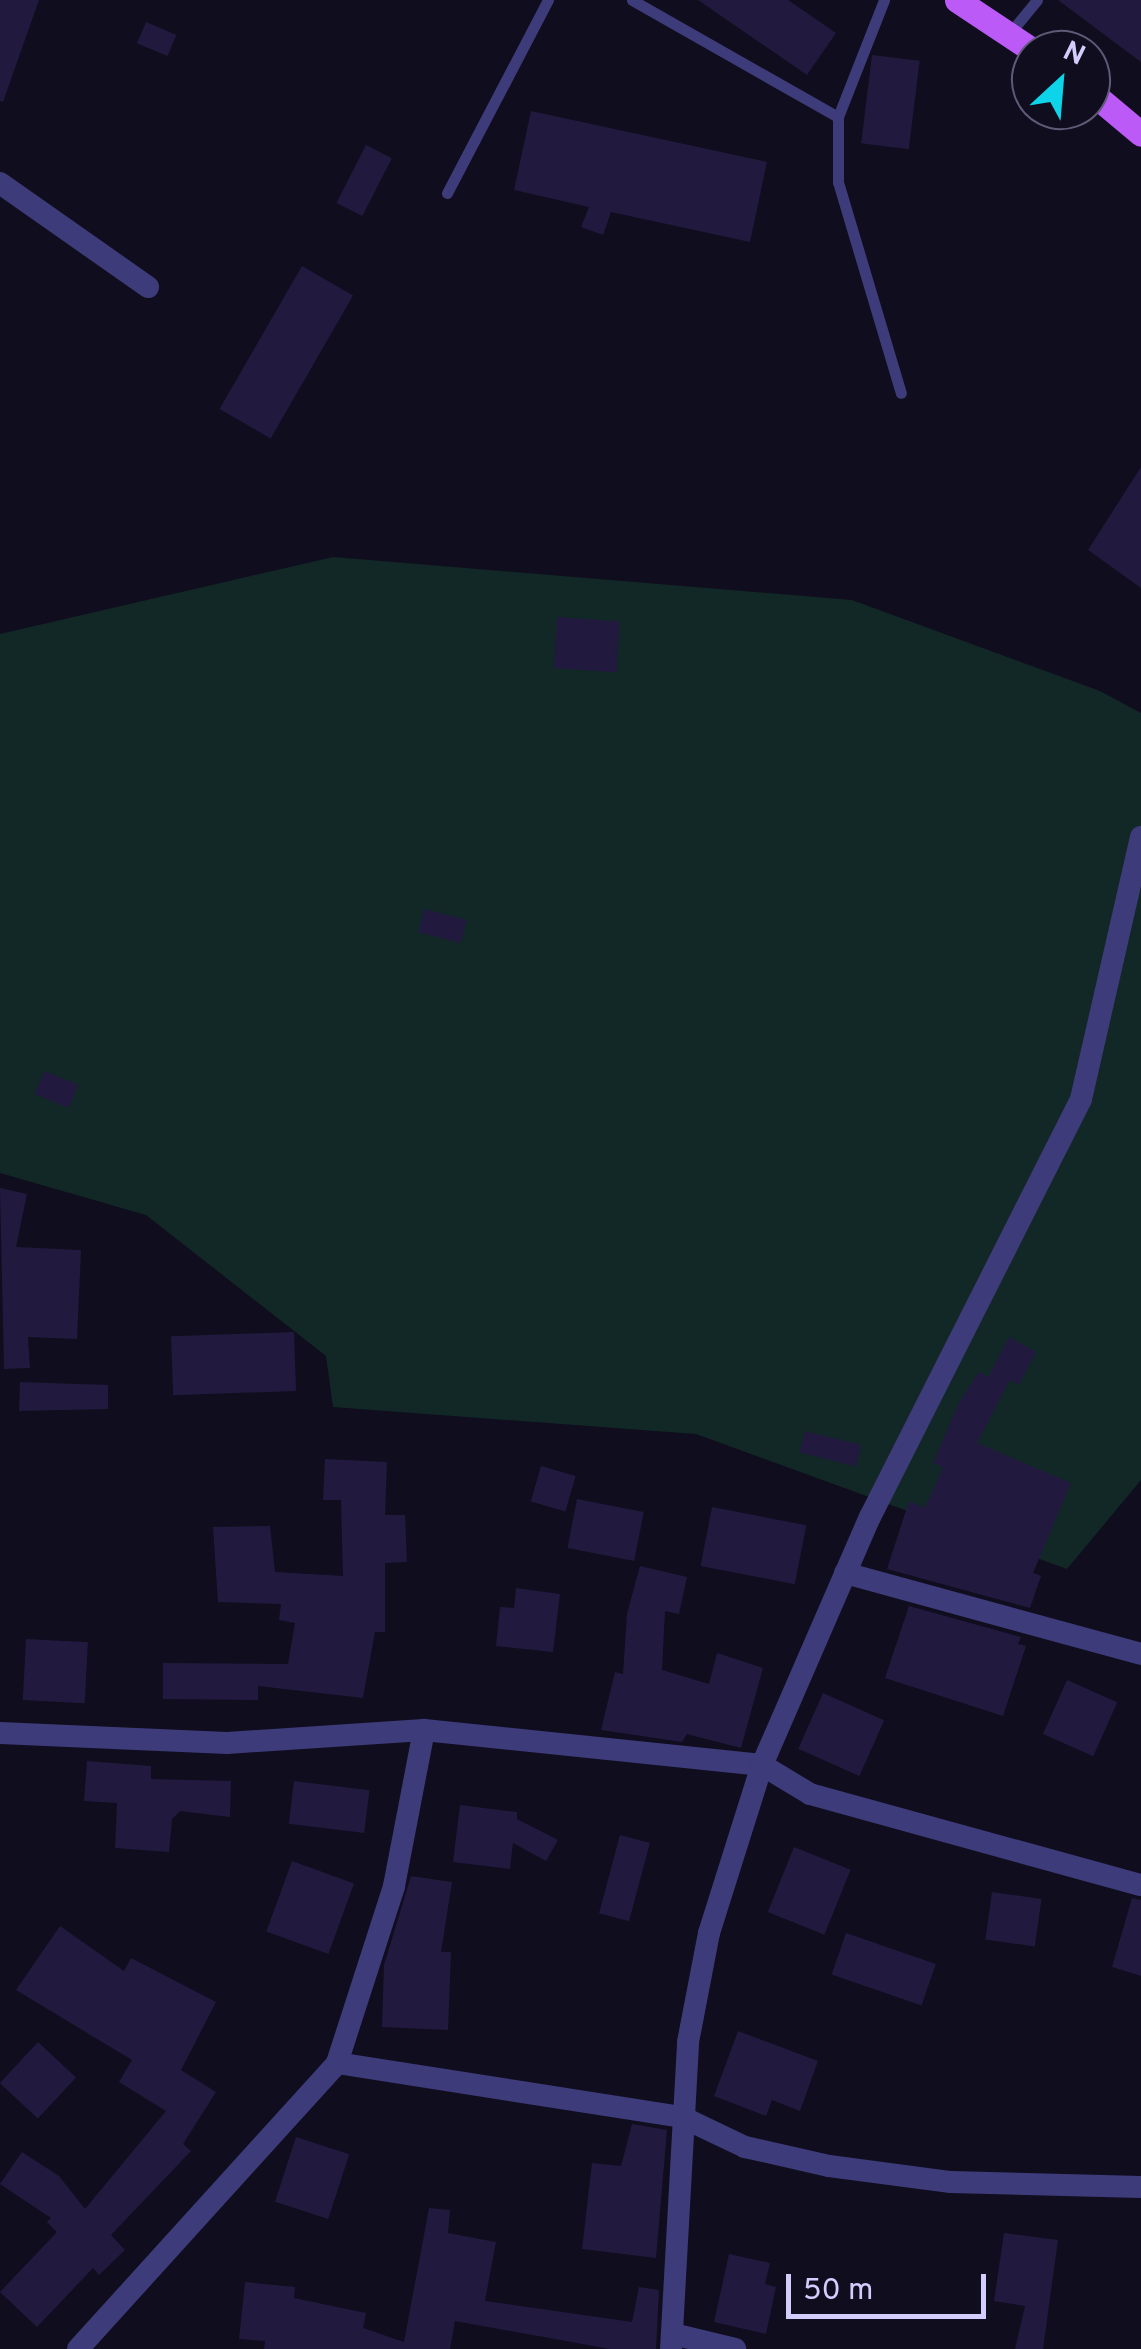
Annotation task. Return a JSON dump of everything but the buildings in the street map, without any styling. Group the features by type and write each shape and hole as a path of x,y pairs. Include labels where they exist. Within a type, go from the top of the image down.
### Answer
{"main road":[{"path":"957,0 1009,34"},
{"path":"1111,109 1141,134"}],"street":[{"path":"0,183 148,288"},
{"path":"734,2349 672,2342 688,2042 710,1934 762,1765 846,1573 1081,1099 1141,837"},
{"path":"846,1573 1141,1654"},
{"path":"78,2349 337,2063 394,1886 424,1730"},
{"path":"0,1733 227,1743 424,1730 762,1765 810,1794 1141,1885"},
{"path":"337,2063 682,2117 746,2147 829,2166 951,2182 1141,2187"}],"lane":[{"path":"447,193 548,0"},
{"path":"632,0 838,117"},
{"path":"884,0 838,117 838,182 901,393"},
{"path":"1009,34 1037,0"}],"green space":[{"path":"333,557 852,600 1100,691 1141,713 1141,1480 1067,1569 696,1434 333,1407 326,1356 146,1215 0,1173 0,634"}]}
